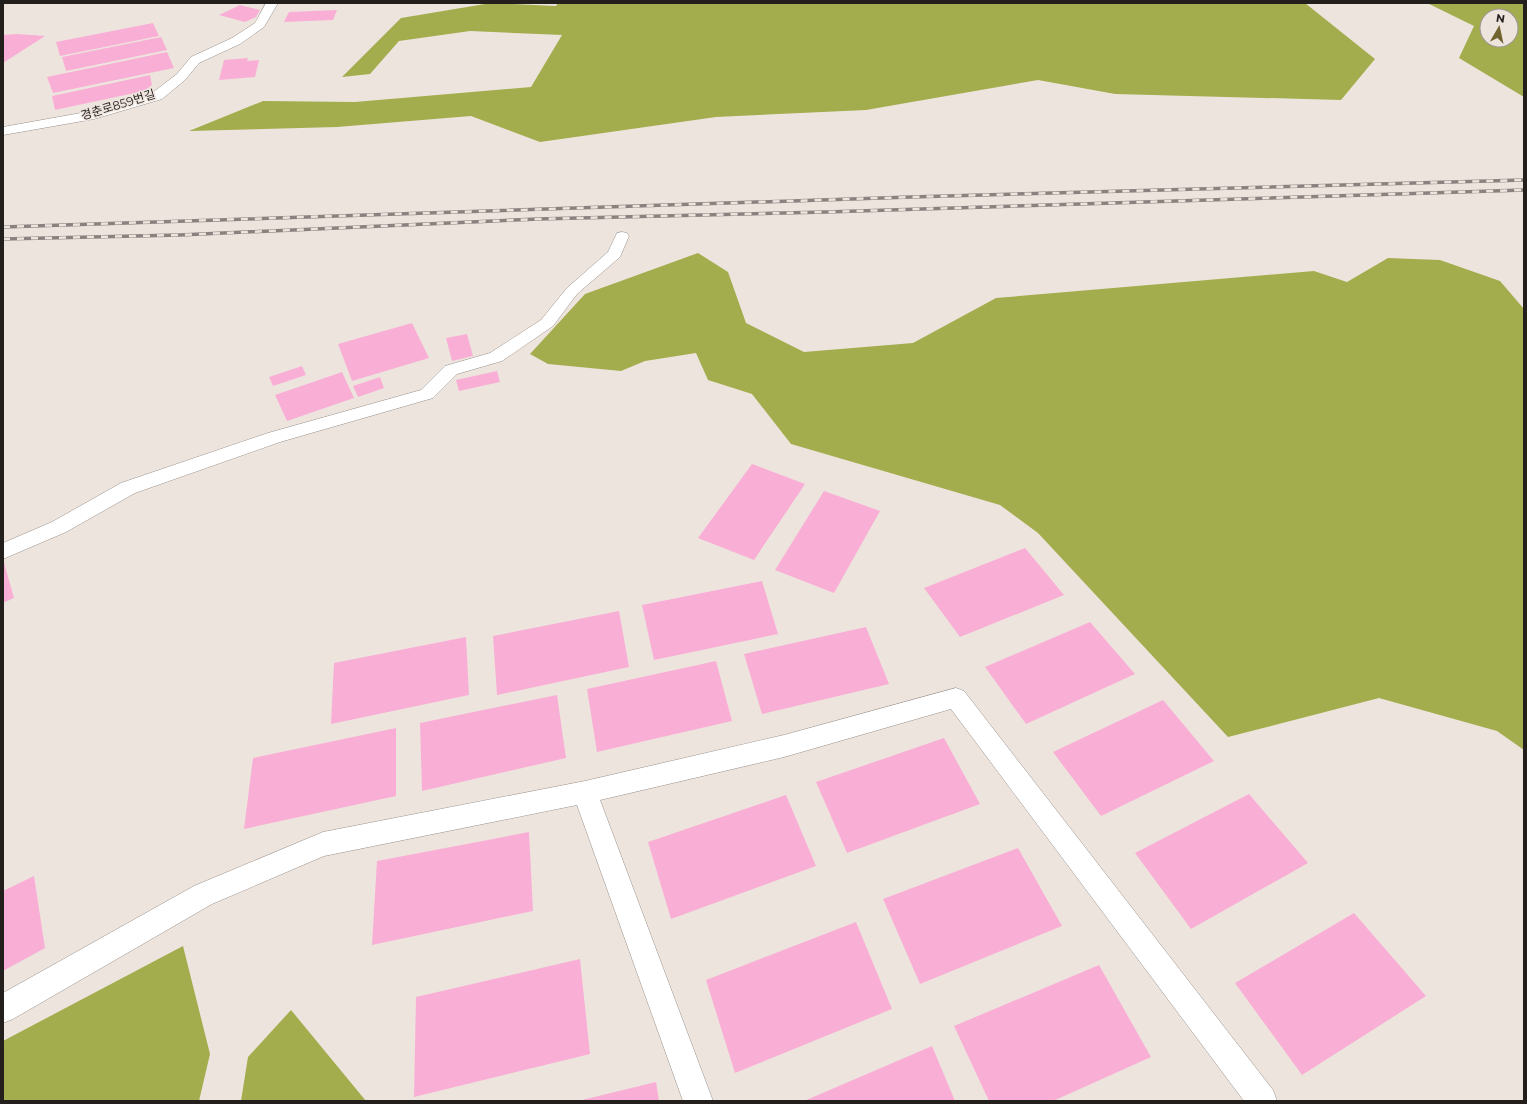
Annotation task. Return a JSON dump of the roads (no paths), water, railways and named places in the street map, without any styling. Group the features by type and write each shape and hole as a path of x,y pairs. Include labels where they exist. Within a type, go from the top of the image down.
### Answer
{"street":[{"name":"경춘로859번길","path":"3,131 94,115 157,96 180,77 195,60 236,41 260,25 272,3"}],"lane":[{"path":"3,551 59,527 128,488 274,437 427,394 451,370 496,357 547,323 572,291 614,254 622,236"},
{"path":"3,1009 202,894 323,844 585,792 784,746 956,698 1262,1101"},
{"path":"585,792 698,1101"}],"railway":[{"path":"3,227 911,197 1524,180"},
{"path":"3,239 180,235 538,219 826,212 1524,190"}]}
